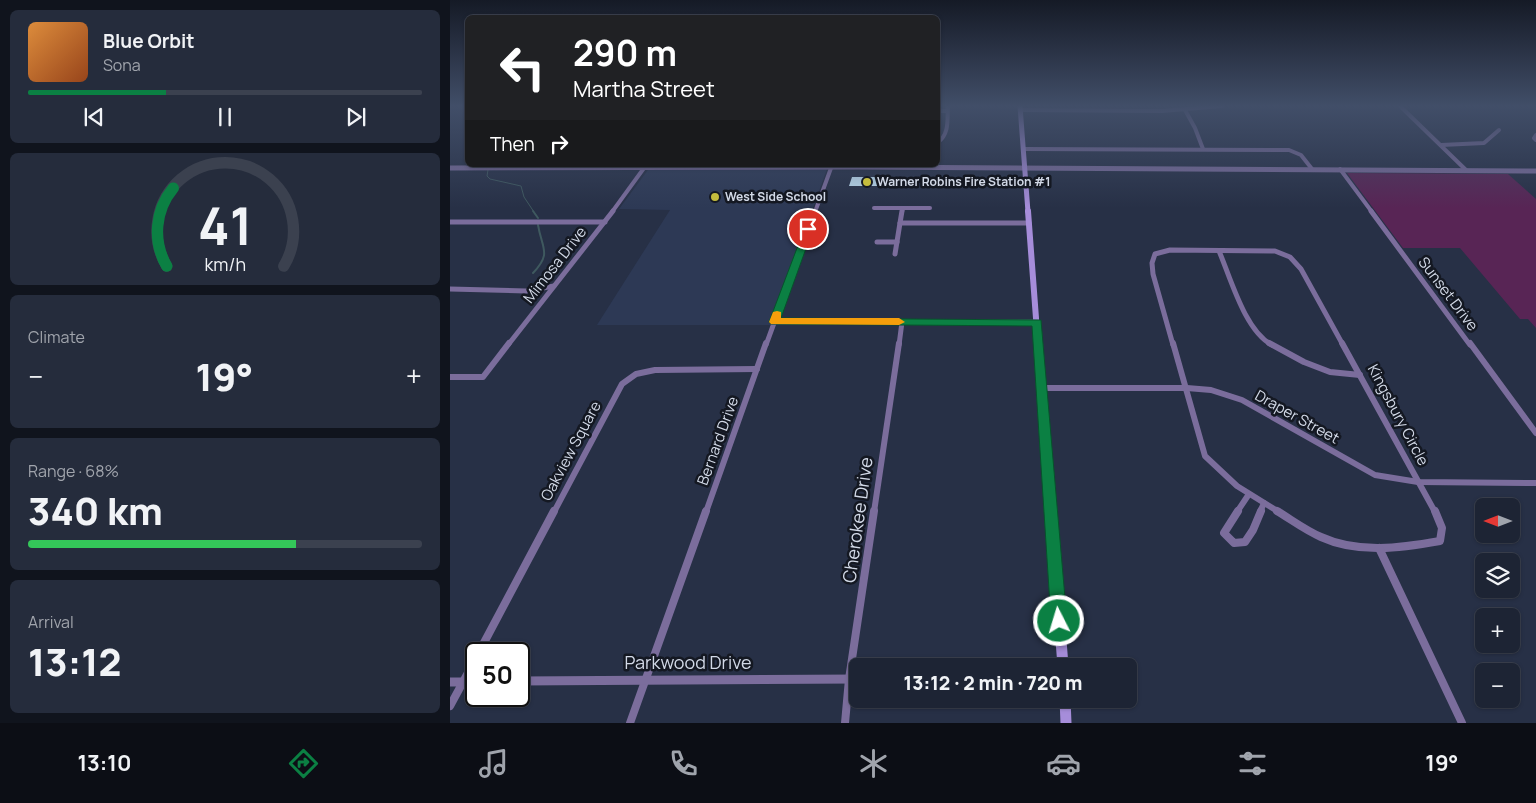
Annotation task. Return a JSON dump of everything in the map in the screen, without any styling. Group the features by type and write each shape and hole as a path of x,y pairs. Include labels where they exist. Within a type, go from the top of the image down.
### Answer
{"main road":[{"path":"1023,140 1061,658"},
{"path":"1065,708 1066,723"}],"street":[{"path":"1199,140 1203,150"},
{"path":"1435,140 1467,171"},
{"path":"1441,145 1484,143 1488,140"},
{"path":"1024,150 1289,150 1301,155 1312,169"},
{"path":"450,168 472,167"},
{"path":"568,167 844,167"},
{"path":"940,167 1536,171"},
{"name":"Mimosa Drive","path":"450,377 484,377 605,222 644,168"},
{"name":"Bernard Drive","path":"630,723 831,168"},
{"name":"Sunset Drive","path":"1340,169 1536,433"},
{"path":"874,208 930,208"},
{"path":"895,254 903,208"},
{"path":"450,222 605,222"},
{"path":"900,223 1029,223"},
{"path":"877,242 897,242"},
{"name":"Kingsbury Circle","path":"1170,250 1219,251 1275,251 1293,258 1301,268 1418,482 1432,504 1442,528 1440,541 1416,546 1379,548 1351,546 1326,540 1221,475 1205,456 1152,263 1155,254 1170,250"},
{"path":"1219,251 1252,328 1263,340 1297,359 1330,372 1360,375"},
{"path":"450,289 526,291 554,286"},
{"path":"775,322 1037,322"},
{"name":"Cherokee Drive","path":"857,658 902,322"},
{"name":"Oakview Square","path":"484,642 622,384 636,374 655,370 757,369"},
{"name":"Draper Street","path":"1041,388 1187,388 1211,390 1242,400 1375,475 1418,482 1536,483"},
{"path":"1249,494 1224,533 1234,543 1245,542 1253,530 1264,503"},
{"path":"1379,548 1462,723"},
{"path":"450,706 465,678"},
{"name":"Parkwood Drive","path":"530,682 849,679"},
{"path":"450,682 463,682"},
{"name":"Cherokee Drive","path":"845,723 849,703"}],"shaded area":[{"path":"827,169 771,325 597,325 670,210 619,209 648,170"},
{"path":"1347,173 1508,174 1536,199 1536,328 1528,319 1520,319 1460,248 1403,248"}],"building":[{"name":"Warner Robins Fire Station #1","path":"852,177 884,177 882,186 849,186"}],"waterway":[{"path":"488,170 487,176 490,179 521,186 524,197 534,212"},
{"path":"533,211 538,218"},
{"path":"533,273 544,255 538,225"}],"slow traffic":[{"path":"777,315 775,322 899,322"}],"place":[{"name":"Warner Robins Fire Station #1","path":"867,182"},
{"name":"West Side School","path":"715,197"}],"route":[{"path":"808,229 775,322 1037,322 1059,621"}]}
